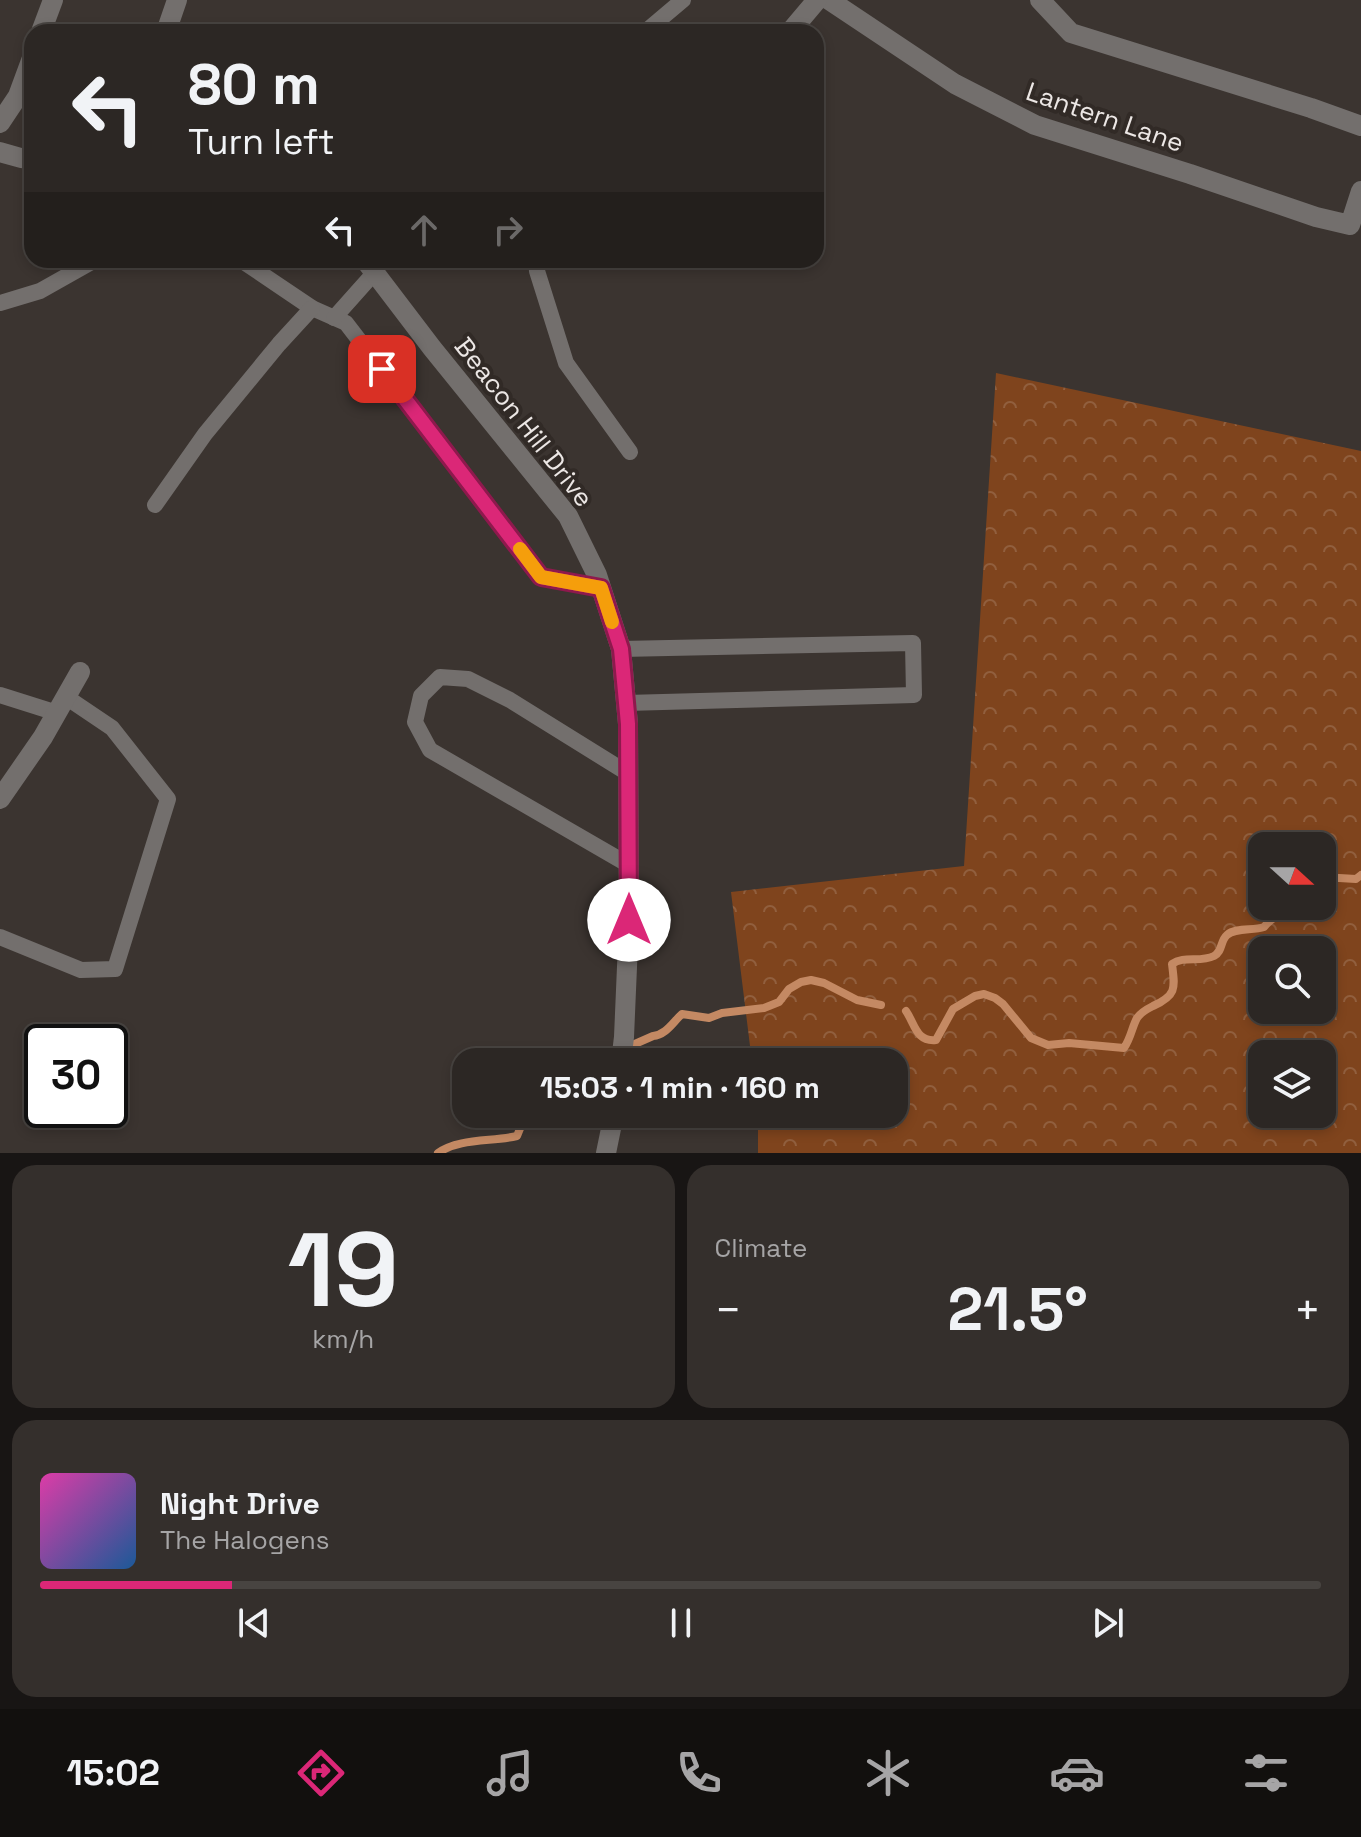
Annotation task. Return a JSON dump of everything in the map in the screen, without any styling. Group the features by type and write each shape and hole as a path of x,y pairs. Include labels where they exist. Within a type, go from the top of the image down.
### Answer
{"street":[{"path":"44,24 53,0"},
{"path":"169,24 177,0"},
{"path":"797,24 817,0"},
{"name":"Lantern Lane","path":"829,0 955,84 1035,125 1316,217 1350,225 1361,191"},
{"path":"1040,0 1071,33 1361,126"},
{"path":"0,123 18,96 24,80"},
{"path":"0,152 24,158"},
{"name":"Beacon Hill Drive","path":"380,268 432,348 568,516 597,575 621,649 629,774 629,920 623,1048"},
{"path":"0,799 43,737 80,672"},
{"path":"606,1153 611,1128"}],"lane":[{"path":"654,24 683,0"},
{"path":"0,303 40,291 81,268"},
{"path":"253,268 312,308 346,323 541,577 601,588"},
{"path":"334,318 374,268"},
{"path":"537,268 566,363 630,452"},
{"path":"155,505 205,434 312,308"},
{"path":"621,649 913,643 914,695 626,703"},
{"path":"629,774 510,700 468,679 440,677 421,696 415,722 430,750 629,865"},
{"path":"0,695 62,705 112,728 168,799 115,969 81,970 0,937"}],"green space":[{"path":"996,373 1361,451 1361,1153 758,1153 758,1128 908,1128 908,1048 750,1048 731,892 964,866"}],"waterway":[{"path":"1336,878 1356,879 1361,875"},
{"path":"906,1011 920,1035 936,1040 953,1009 984,994 1003,1004 1031,1038 1048,1045 1069,1043 1124,1048 1139,1016 1167,998 1173,990 1172,964 1214,956 1227,935 1264,927 1271,920"},
{"path":"626,1048 662,1033 682,1014 709,1018 722,1013 764,1008 779,1002 789,989 811,980 824,983 857,1000 881,1005"},
{"path":"438,1153 456,1145 517,1136 520,1128"}],"slow traffic":[{"path":"520,549 541,577 601,588 612,622"}],"route":[{"path":"382,369 541,577 601,588 621,649 628,724 629,920"}]}
